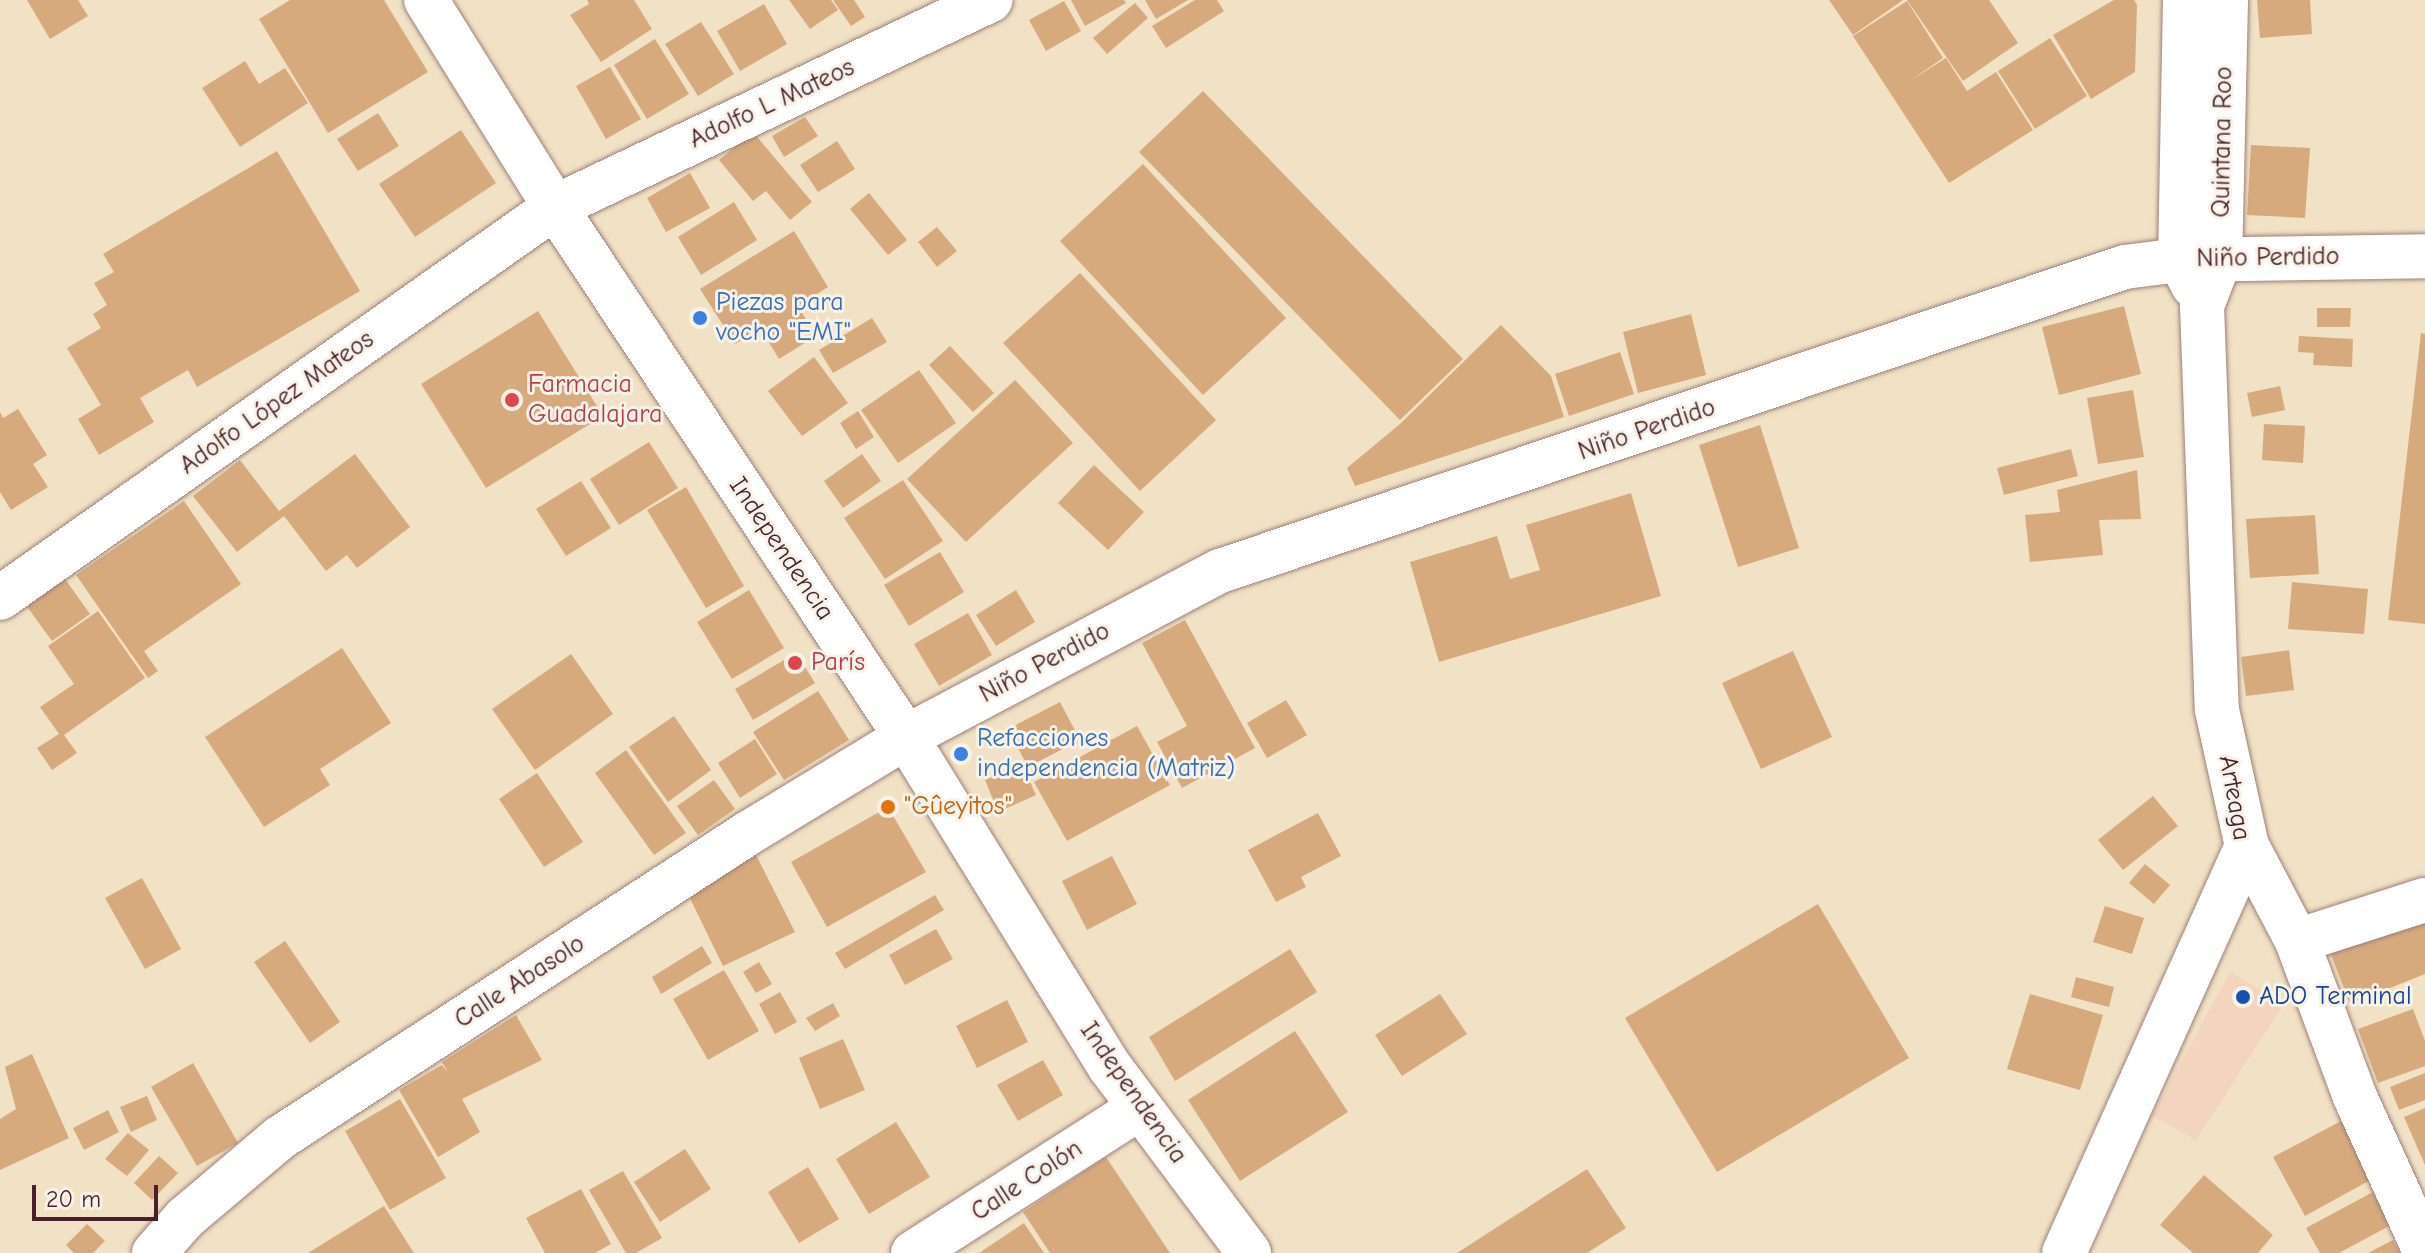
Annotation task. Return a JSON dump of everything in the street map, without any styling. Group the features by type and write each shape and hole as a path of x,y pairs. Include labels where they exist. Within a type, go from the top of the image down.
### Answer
{"street":[{"name":"Independencia","path":"426,0 555,207 906,737 1140,1108 1249,1253"},
{"name":"Adolfo L Mateos","path":"555,207 990,0"},
{"name":"Quintana Roo","path":"2185,0 2204,58 2202,306"},
{"name":"Quintana Roo","path":"2204,58 2226,0"},
{"name":"Adolfo López Mateos","path":"0,598 555,207"},
{"name":"Niño Perdido","path":"906,737 1220,571 2125,267 2200,259 2425,256"},
{"name":"Arteaga","path":"2064,1253 2247,846 2217,710 2202,306"},
{"name":"Calle Abasolo","path":"154,1253 185,1218 281,1137 750,832 906,737"},
{"path":"2247,846 2297,941 2355,1097 2425,1251"},
{"path":"2297,941 2425,900"},
{"name":"Calle Colón","path":"913,1253 1140,1108"}],"shaded area":[{"name":"ADO Terminal","path":"2230,972 2284,1004 2196,1140 2152,1116"}],"building":[{"path":"27,0 78,0 88,16 50,39"},
{"path":"290,0 384,0 428,72 328,133 259,19"},
{"path":"587,0 634,0 652,29 601,62 570,15 589,4"},
{"path":"789,0 831,0 838,10 810,29"},
{"path":"833,0 854,0 865,17 851,26"},
{"path":"1071,0 1124,0 1126,3 1085,26"},
{"path":"1145,0 1188,0 1156,19"},
{"path":"1195,0 1217,0 1224,11 1166,48 1152,26"},
{"path":"1829,0 1903,0 1853,35"},
{"path":"1907,0 1989,0 2018,43 1963,81"},
{"path":"2114,0 2134,0 2137,5 2135,72 2091,99 2053,35"},
{"path":"2257,0 2310,0 2312,34 2260,38"},
{"path":"1064,1 1081,31 1046,51 1029,20"},
{"path":"1907,1 1943,58 1908,82 1946,58 1967,91 1996,72 2033,130 1949,183 1853,36"},
{"path":"1135,3 1148,18 1107,54 1093,38"},
{"path":"764,4 787,44 740,71 717,31"},
{"path":"701,22 734,74 698,96 665,44"},
{"path":"2050,38 2087,96 2035,129 1998,71"},
{"path":"655,39 689,94 647,119 614,65"},
{"path":"245,61 259,84 285,68 308,103 240,147 202,88"},
{"path":"610,67 641,119 606,139 576,86"},
{"path":"1203,91 1463,359 1400,420 1139,152"},
{"path":"378,113 399,146 358,171 337,139"},
{"path":"805,117 818,136 784,157 772,136"},
{"path":"461,130 496,183 415,237 379,184"},
{"path":"753,132 812,202 790,220 766,191 753,201 719,160"},
{"path":"837,141 855,169 818,192 800,165"},
{"path":"2251,145 2310,148 2305,218 2247,215"},
{"path":"277,151 360,291 197,387 188,370 140,398 154,422 99,455 78,419 101,405 67,348 101,328 93,314 107,305 94,283 114,272 103,254"},
{"path":"1143,164 1286,318 1203,395 1060,241"},
{"path":"690,173 710,208 666,232 647,198"},
{"path":"869,193 907,240 888,255 850,209"},
{"path":"734,202 757,240 701,275 678,237"},
{"path":"937,227 957,251 937,267 918,242"},
{"path":"794,231 828,287 798,306 816,336 779,359 761,329 735,344 700,289"},
{"path":"1080,273 1216,420 1140,491 1003,343"},
{"path":"2124,306 2141,374 2059,395 2042,327"},
{"path":"2317,308 2351,308 2350,327 2317,327"},
{"name":"Farmacia Guadalajara","path":"538,311 603,416 486,488 421,384"},
{"path":"1691,314 1706,375 1638,393 1623,332"},
{"path":"872,318 887,342 833,373 819,350"},
{"path":"1501,325 1551,376 1564,417 1355,486 1347,468 1400,424"},
{"path":"2421,333 2425,334 2425,624 2388,620"},
{"path":"2299,336 2353,339 2352,367 2313,365 2314,353 2298,352"},
{"path":"950,346 994,393 973,412 929,365"},
{"path":"1620,352 1634,394 1569,416 1555,374"},
{"path":"814,357 848,403 802,436 768,391"},
{"path":"919,370 956,423 898,463 861,410"},
{"path":"1015,380 1073,443 966,542 907,479"},
{"path":"2280,386 2285,410 2252,417 2247,393"},
{"path":"2133,390 2144,457 2098,464 2087,398"},
{"path":"18,409 47,455 33,464 48,487 11,510 0,492 0,412 3,418"},
{"path":"858,411 874,437 856,449 840,423"},
{"path":"2264,424 2305,426 2303,463 2262,460"},
{"path":"1760,425 1799,548 1738,567 1699,445"},
{"path":"649,442 678,488 619,525 590,479"},
{"path":"2071,449 2078,476 2004,495 1997,468"},
{"path":"355,454 410,527 357,568 347,555 326,571 284,516 237,552 193,496 240,460 279,511"},
{"path":"862,454 881,481 843,508 824,481"},
{"path":"1094,465 1144,512 1108,550 1058,503"},
{"path":"2137,470 2141,519 2099,520 2103,555 2030,562 2025,515 2060,512 2057,490"},
{"path":"903,480 943,541 885,579 844,518"},
{"path":"581,481 611,528 566,556 536,509"},
{"path":"686,487 744,586 706,608 647,510"},
{"path":"1631,493 1661,596 1439,662 1410,562 1497,536 1510,579 1540,570 1526,525"},
{"path":"184,501 241,584 144,651 158,671 148,678 76,575"},
{"path":"2315,515 2319,574 2250,578 2246,519"},
{"path":"940,552 964,592 909,626 884,585"},
{"path":"55,565 90,614 52,641 17,593"},
{"path":"2292,582 2368,589 2364,634 2288,629"},
{"path":"749,590 784,648 732,679 697,622"},
{"path":"1016,590 1035,622 996,646 976,615"},
{"path":"98,611 145,678 64,735 77,753 52,770 37,748 59,734 40,707 74,684 48,646"},
{"path":"968,613 992,655 939,686 914,644"},
{"path":"1185,620 1255,748 1182,788 1157,742 1187,726 1142,643"},
{"path":"342,648 391,723 320,769 330,785 264,827 205,737"},
{"path":"2289,650 2294,690 2246,696 2241,657"},
{"path":"1793,651 1832,737 1761,769 1722,683"},
{"path":"796,653 815,683 753,720 735,689"},
{"path":"571,654 613,714 535,770 492,709"},
{"path":"818,691 849,740 784,780 753,732"},
{"path":"1286,700 1307,735 1267,758 1247,723"},
{"path":"1060,702 1080,740 1028,767 1008,729"},
{"path":"674,716 711,770 668,802 629,747"},
{"path":"1137,726 1170,785 1067,841 1034,782"},
{"path":"755,739 777,774 740,798 718,763"},
{"path":"626,750 686,833 654,855 595,773"},
{"path":"1022,764 1036,795 998,812 985,780"},
{"path":"537,773 583,842 544,867 499,799"},
{"path":"714,780 735,809 698,835 677,806"},
{"path":"2153,796 2178,826 2123,870 2098,840"},
{"path":"888,807 926,872 827,927 791,862"},
{"path":"1318,813 1341,856 1301,877 1306,887 1276,902 1248,850"},
{"path":"753,849 795,932 723,966 683,884"},
{"path":"1112,856 1137,904 1087,930 1062,881"},
{"path":"2145,864 2170,885 2154,904 2129,883"},
{"path":"142,878 181,949 145,969 105,898"},
{"path":"935,895 944,910 845,969 835,953"},
{"path":"1818,904 1909,1058 1717,1172 1625,1018"},
{"path":"2105,906 2144,918 2132,954 2093,942"},
{"path":"2425,909 2425,974 2350,1004 2328,947"},
{"path":"936,929 953,959 905,985 889,955"},
{"path":"285,941 340,1022 310,1043 254,962"},
{"path":"702,946 712,963 661,994 652,977"},
{"path":"1290,949 1317,992 1175,1081 1149,1037"},
{"path":"759,962 772,984 756,993 743,972"},
{"path":"724,970 759,1031 708,1060 673,999"},
{"path":"2076,977 2114,987 2109,1007 2071,997"},
{"path":"780,992 797,1022 775,1034 759,1004"},
{"path":"1440,994 1467,1034 1402,1076 1375,1035"},
{"path":"2030,994 2103,1015 2080,1090 2007,1069"},
{"path":"1007,1000 1028,1042 977,1068 956,1026"},
{"path":"833,1003 840,1016 815,1031 806,1018"},
{"path":"2413,1009 2425,1041 2425,1066 2378,1083 2358,1029"},
{"path":"516,1015 542,1060 462,1099 480,1132 438,1157 399,1090 442,1065 448,1072 442,1062"},
{"path":"1295,1031 1348,1112 1240,1181 1188,1100"},
{"path":"843,1039 865,1090 820,1109 799,1058"},
{"path":"32,1054 69,1138 0,1170 0,1119 16,1109 5,1067"},
{"path":"1043,1060 1063,1095 1018,1121 997,1085"},
{"path":"193,1063 238,1143 197,1166 151,1087"},
{"path":"2425,1073 2425,1100 2399,1110 2390,1087"},
{"path":"147,1096 157,1120 131,1132 120,1107"},
{"path":"400,1099 446,1178 390,1210 345,1131"},
{"path":"2425,1108 2425,1165 2404,1117"},
{"path":"108,1110 119,1132 84,1150 73,1128"},
{"path":"2343,1120 2374,1178 2305,1216 2273,1157"},
{"path":"896,1122 930,1177 869,1214 836,1159"},
{"path":"128,1133 149,1150 127,1176 105,1159"},
{"path":"685,1149 711,1189 660,1222 634,1182"},
{"path":"159,1156 178,1173 152,1200 134,1183"},
{"path":"1106,1157 1170,1253 1050,1253 1023,1212"},
{"path":"808,1167 839,1219 799,1243 768,1192"},
{"path":"1587,1169 1626,1228 1587,1253 1457,1253"},
{"path":"623,1171 662,1238 636,1253 626,1253 589,1190"},
{"path":"2204,1175 2273,1235 2258,1253 2193,1253 2160,1225"},
{"path":"581,1189 611,1244 595,1253 545,1253 526,1218"},
{"path":"2373,1192 2391,1225 2339,1253 2320,1253 2306,1228"},
{"path":"384,1206 414,1253 308,1253"},
{"path":"1024,1223 1044,1253 979,1253"},
{"path":"87,1224 105,1241 93,1253 74,1253 66,1245"},
{"path":"2393,1240 2400,1253 2368,1253"}],"place":[{"name":"Piezas para vocho \"EMI\"","path":"700,318"},
{"name":"Farmacia Guadalajara","path":"512,400"},
{"name":"París","path":"795,663"},
{"name":"Refacciones independencia (Matriz)","path":"961,754"},
{"name":"\"Gûeyitos\"","path":"888,807"},
{"name":"ADO Terminal","path":"2243,997"}]}
